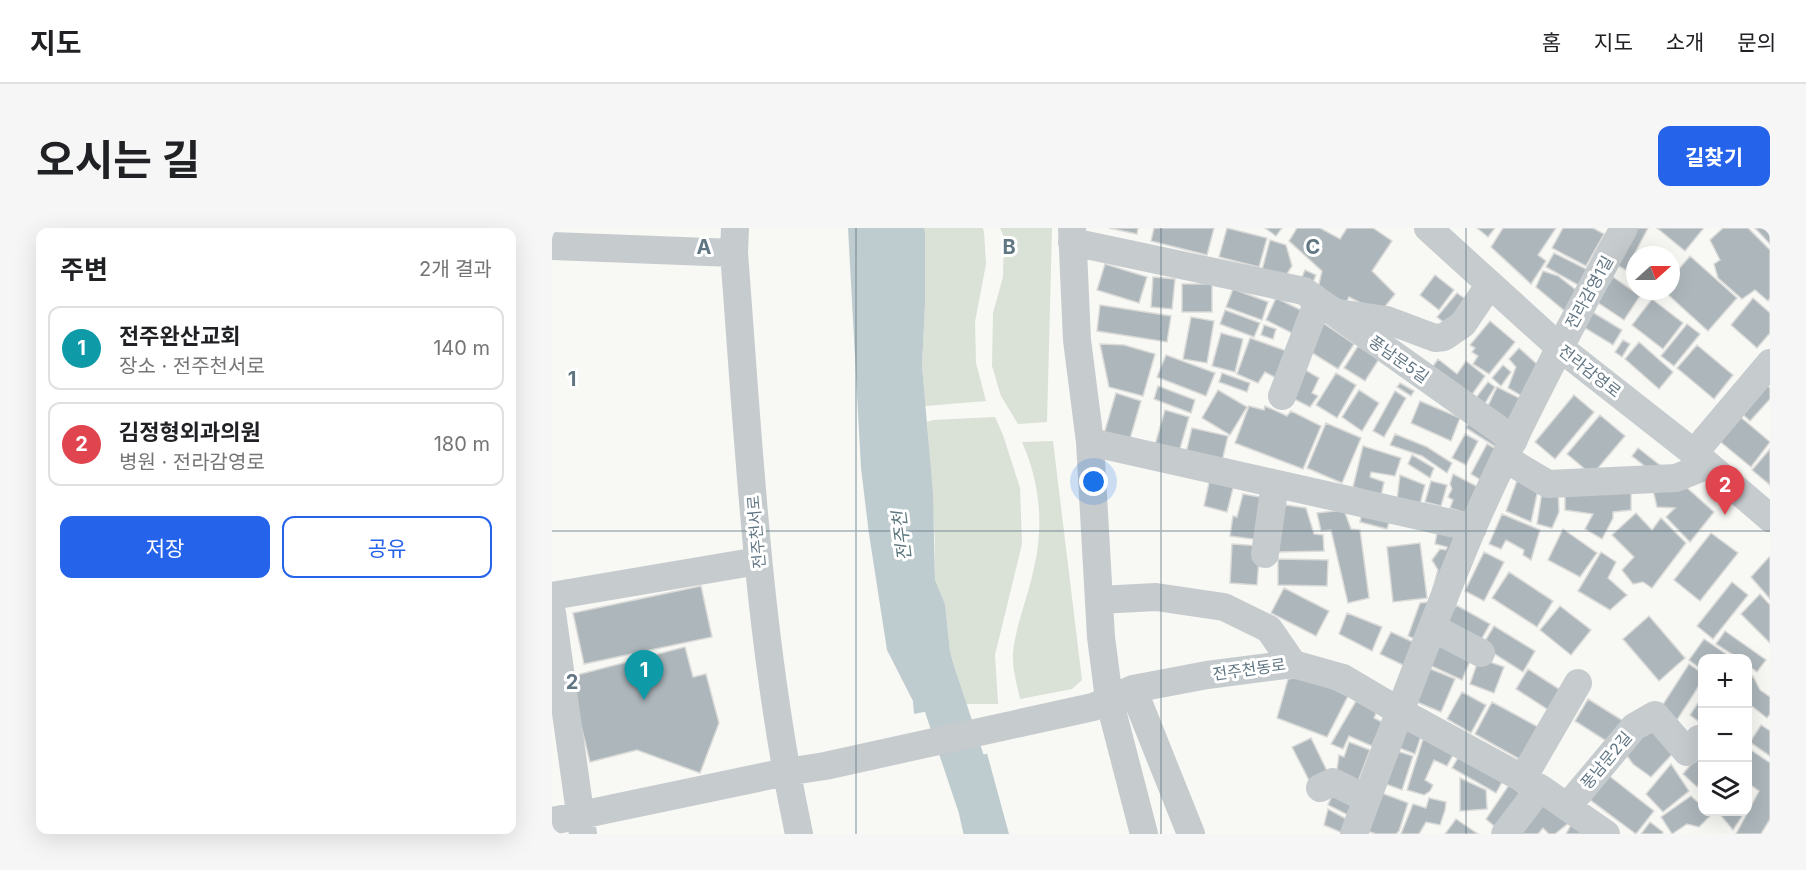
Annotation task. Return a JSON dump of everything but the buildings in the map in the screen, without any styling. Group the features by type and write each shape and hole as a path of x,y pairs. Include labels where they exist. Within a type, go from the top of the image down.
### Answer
{"street":[{"name":"전라감영로","path":"1428,228 1559,347 1701,459 1770,518"},
{"name":"전라감영1길","path":"1559,347 1616,231"},
{"path":"1072,235 1077,340 1090,442 1101,637 1112,698 1144,834"},
{"name":"풍남문5길","path":"1072,235 1304,291 1510,449 1548,483 1676,478 1701,459"},
{"path":"552,246 734,241"},
{"name":"전주천서로","path":"734,241 758,561 786,772 799,834"},
{"path":"1282,396 1325,307 1388,320 1435,338 1444,337 1463,324 1490,284"},
{"path":"1354,834 1399,711 1473,528 1559,347"},
{"path":"1701,459 1770,363"},
{"path":"1090,442 1473,528"},
{"path":"1265,554 1275,483"},
{"path":"552,596 758,561"},
{"name":"전주천동로","path":"552,821 582,825 786,772 825,766 1207,675 1293,664 1269,628 1224,607 1156,597 1098,600"},
{"path":"552,613 582,825"},
{"path":"1433,628 1481,653"},
{"path":"1293,664 1343,678 1531,783 1606,834"},
{"path":"1505,834 1578,683"},
{"path":"1112,698 1191,834"},
{"name":"풍남문2길","path":"1567,807 1634,727 1655,715 1687,752 1698,740"},
{"path":"1320,788 1333,782 1367,799"}],"shaded area":[{"path":"924,228 983,228 986,264 975,322 976,363 986,401 925,406 922,366 925,305"},
{"path":"1000,228 1052,228 1047,422 1018,424 1001,396 992,366 993,313 1003,277 1004,237"},
{"path":"995,417 1020,488 1022,544 995,655 998,704 963,704 950,651 945,604 935,580 935,540 927,422"},
{"path":"1053,441 1082,680 1072,689 1020,699 1013,653 1034,568 1039,536 1036,488 1022,442"}],"water":[{"path":"848,228 924,228 925,232 922,366 933,494 935,580 945,604 950,651 963,704 914,714 913,701 887,650 869,534 861,468"},
{"path":"985,746 1009,834 980,834 961,782 943,754"}],"pier":[{"path":"987,744 990,753 945,763 940,755"}],"waterway":[{"name":"전주천","path":"927,652 979,807 985,834"}],"place":[{"name":"김정형외과의원","path":"1725,515"},
{"name":"전주완산교회","path":"644,700"}]}
